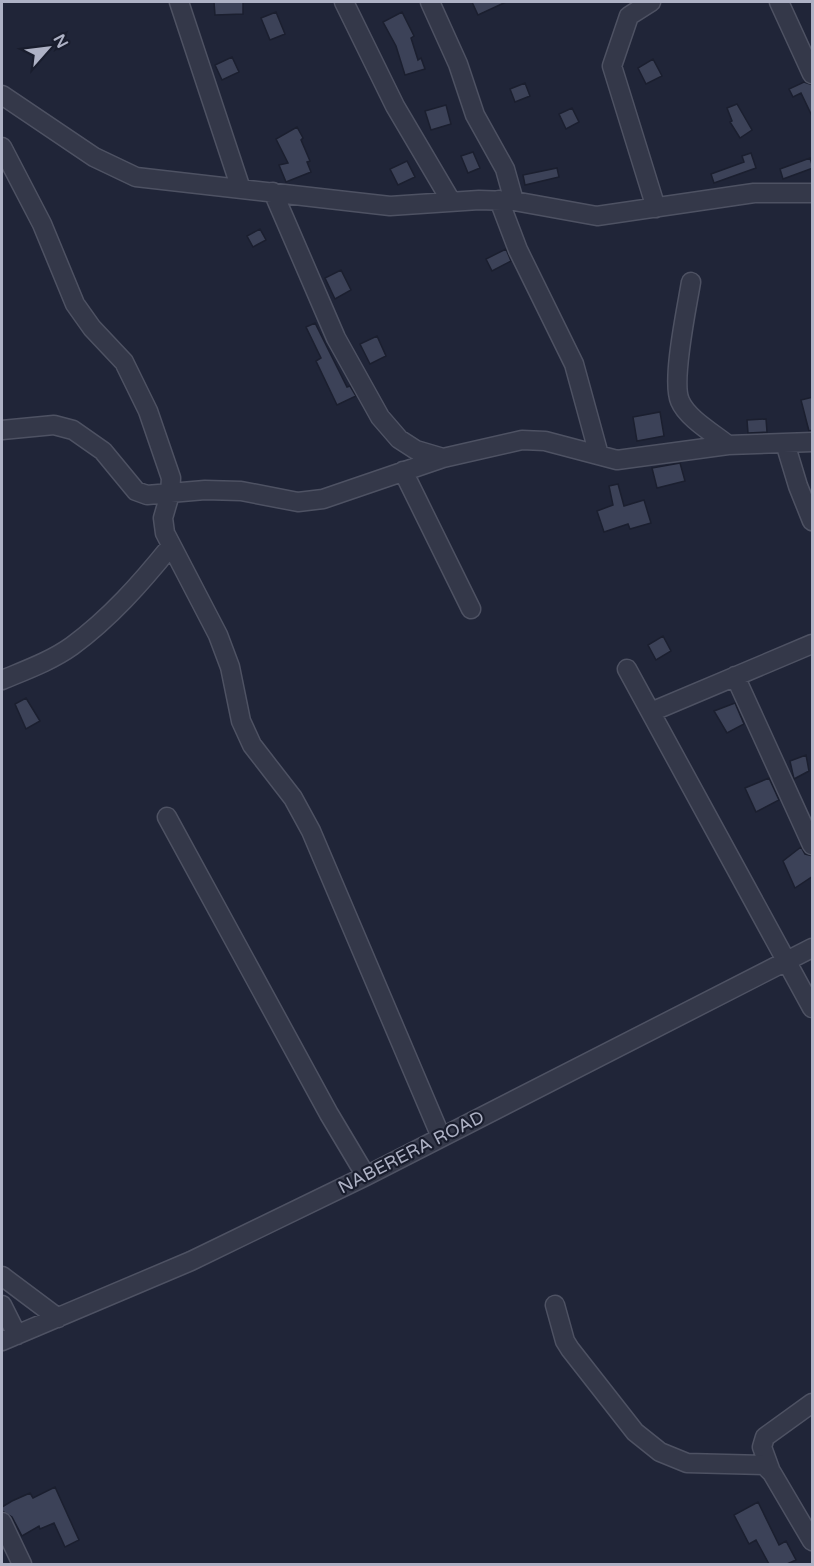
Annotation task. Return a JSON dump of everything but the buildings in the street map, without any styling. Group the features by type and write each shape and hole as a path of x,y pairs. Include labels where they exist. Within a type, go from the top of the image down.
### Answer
{"street":[{"path":"179,2 241,189"},
{"path":"344,2 395,106 451,201"},
{"path":"430,2 458,64 475,115 505,169 507,200 518,250 574,364 599,455"},
{"path":"651,2 629,16 612,66 656,208"},
{"path":"778,2 813,74"},
{"path":"2,95 118,171 136,177 390,206 415,206 451,201 507,200 597,216 754,193 813,192"},
{"path":"2,147 42,224 75,304 92,328 124,362 134,381 169,466 170,494 163,518 171,547 218,635 230,667 241,721 252,745 293,798 311,831 441,1137"},
{"path":"273,192 336,338 380,417 399,439 416,450 443,458"},
{"path":"691,282 679,361 677,388 680,402 728,445"},
{"path":"2,430 54,426 73,430 103,451 136,491 147,495 214,490 306,501 323,499 443,458 522,440 545,441 617,460 728,445 813,442"},
{"path":"785,443 798,486 813,521"},
{"path":"403,471 471,609"},
{"path":"2,680 71,647 142,582 171,547"},
{"path":"651,712 813,644"},
{"path":"627,669 813,1008"},
{"path":"735,676 813,845"},
{"path":"167,817 329,1114 366,1176"},
{"name":"NABERERA ROAD","path":"9,1338 191,1261 366,1176 813,948"},
{"path":"2,1276 58,1318"},
{"path":"2,1305 9,1338"},
{"path":"555,1305 565,1341 570,1349 627,1422 646,1442 671,1458 687,1463 757,1463 770,1469"},
{"path":"813,1403 765,1437 762,1447 770,1469 813,1542"},
{"path":"2,1522 22,1564"}]}
